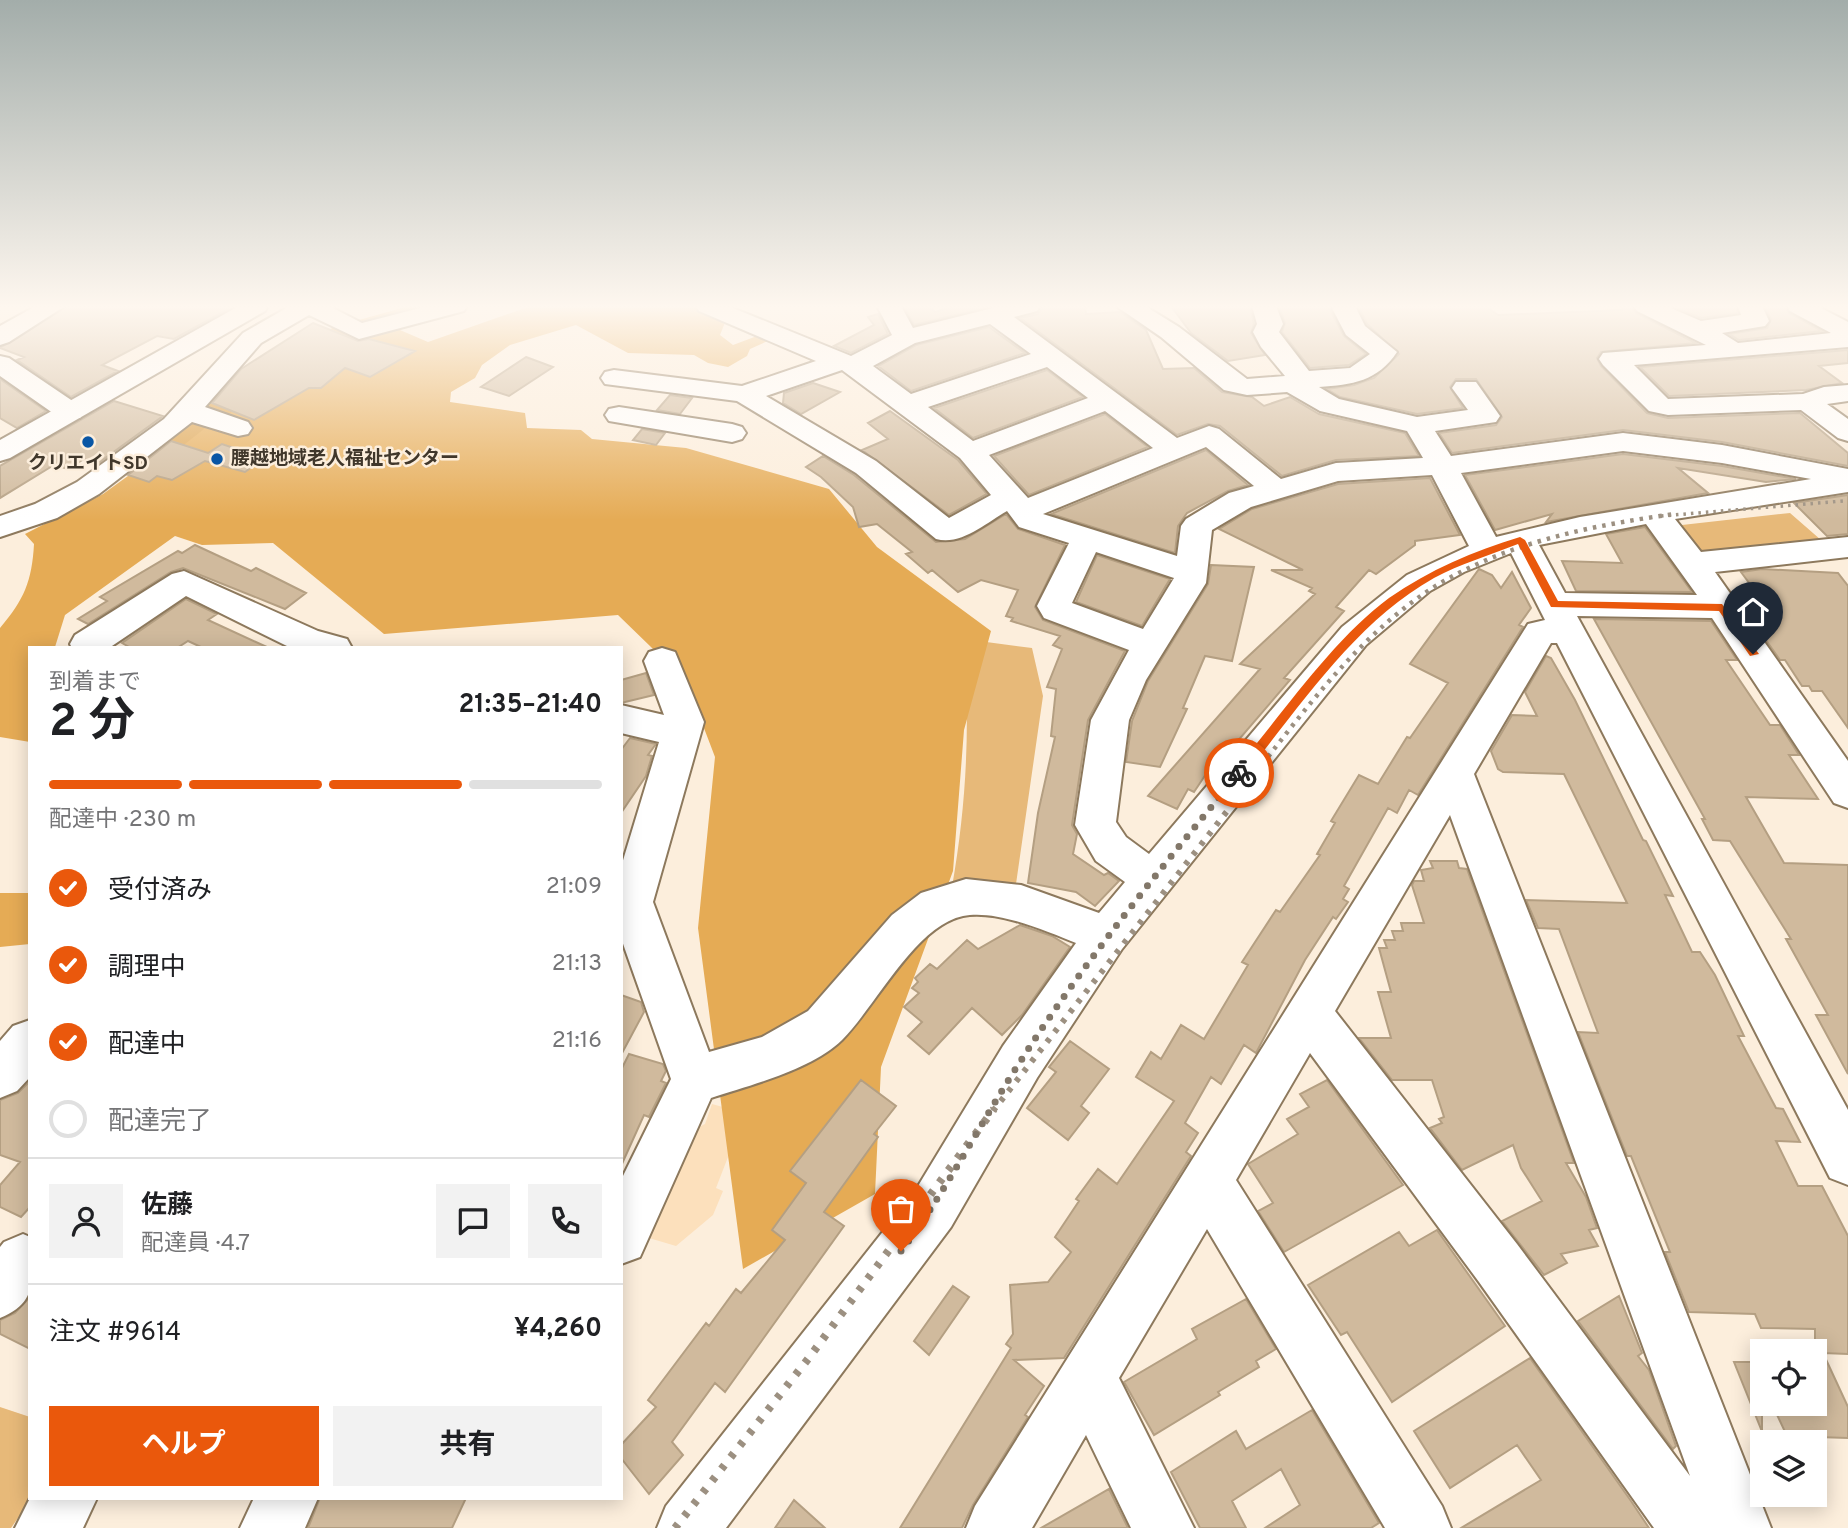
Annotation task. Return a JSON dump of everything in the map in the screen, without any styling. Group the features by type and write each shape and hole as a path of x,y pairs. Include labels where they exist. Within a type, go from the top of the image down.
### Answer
{"street":[{"path":"19,377 69,412"},
{"path":"0,452 130,377"},
{"path":"0,527 46,510 88,488 174,425 208,417 230,377"},
{"path":"614,378 744,394 800,377"},
{"path":"869,377 909,404 970,452 1030,520 1191,572"},
{"path":"909,404 989,377"},
{"path":"1077,377 1173,449"},
{"path":"1226,377 1234,384 1247,387 1337,377"},
{"path":"1297,377 1330,405 1417,425 1486,416 1466,388"},
{"path":"1629,377 1650,400 1668,407 1826,397"},
{"path":"1797,377 1826,397 1848,432"},
{"path":"659,384 628,416 720,426"},
{"path":"744,394 866,467 947,532 1016,504 1209,435 1273,488"},
{"path":"970,452 1108,400"},
{"path":"1417,425 1442,465 1561,617 1848,1160"},
{"path":"1152,879 1111,849 1095,825 1110,720 1129,678 1191,583 1197,526 1240,500 1273,488 1336,472 1442,465 1623,442 1722,454 1831,472 1848,481"},
{"path":"688,1528 933,1209 1020,1062 1107,935 1354,636 1392,602 1430,576 1504,545 1559,530 1848,481"},
{"path":"1654,513 1693,564 1848,792"},
{"path":"1087,538 1054,607 1150,645"},
{"path":"1693,564 1841,555"},
{"path":"90,646 87,644 184,582 307,641 327,646"},
{"path":"997,1528 1540,632 1561,617 1722,607"},
{"path":"623,1234 695,1080 627,911 685,722 662,661"},
{"path":"623,719 681,733"},
{"path":"1454,773 1740,1528"},
{"path":"695,1080 773,1056 824,1026 908,928 936,906 966,897 1021,903 1107,935"},
{"path":"1309,1014 1498,1263 1691,1528"},
{"path":"0,1075 28,1044"},
{"path":"1207,1181 1420,1528"},
{"path":"1088,1377 1163,1528"},
{"path":"46,1528 66,1500"},
{"path":"271,1528 287,1500"}],"shaded area":[{"path":"280,377 475,377 451,392 450,402 525,413 527,428 581,430 592,439 686,448 829,489 877,547 991,631 964,730 953,871 881,1067 875,1194 743,1269 698,928 715,757 686,681 618,615 384,634 273,543 202,545 175,536 65,615 55,646 28,646 28,742 0,737 0,628 21,599 29,579 34,544 25,534 103,494 222,408"},
{"path":"1790,513 1821,540 1698,553 1673,526"},
{"path":"964,639 1032,648 1043,696 1015,891 952,887 966,763"},
{"path":"0,893 28,893 28,944 0,947"},
{"path":"712,1104 737,1111 735,1139 716,1188 723,1191 713,1215 676,1246 649,1238 693,1130 705,1124"},
{"path":"0,1407 28,1416 28,1500 31,1500 11,1528 0,1528"}],"building":[{"path":"42,377 107,377 71,397"},
{"path":"234,377 334,377 321,388 309,388 254,420 212,403"},
{"path":"496,377 537,377 509,396 481,387"},
{"path":"893,377 952,377 911,391"},
{"path":"1025,377 1057,377 1083,397 973,438 934,408"},
{"path":"1100,377 1205,377 1222,392 1252,397 1264,406 1290,397 1319,414 1405,433 1419,456 1336,460 1282,476 1220,426 1208,424 1177,435"},
{"path":"1612,377 1647,413 1668,418 1800,413 1848,453 1848,466 1722,442 1623,430 1452,453 1439,433 1496,425 1502,417 1476,379 1456,379 1450,387 1463,408 1417,414 1340,397 1327,389 1354,385 1374,378"},
{"path":"1650,377 1834,377 1842,383 1806,390 1669,396"},
{"path":"0,379 46,411 17,428 0,418"},
{"path":"813,383 840,392 801,414 783,403 784,393"},
{"path":"670,395 692,398 680,414 657,410"},
{"path":"114,401 163,416 97,464 84,459 68,469 54,465 0,498 0,466"},
{"path":"890,411 958,460 987,494 949,515 862,450 888,439 868,423"},
{"path":"1105,414 1148,447 1029,495 994,456"},
{"path":"642,429 665,433 656,445 633,440"},
{"path":"171,441 208,453 222,444 264,458 245,472 205,461 172,480 157,476 149,482 128,475"},
{"path":"1206,450 1248,485 1228,491 1187,513 1178,526 1175,553 1051,514"},
{"path":"1623,454 1722,466 1796,479 1766,482 1678,468 1708,493 1546,522 1552,514 1495,530 1465,475"},
{"path":"823,456 854,475 936,542 965,539 1006,514 1018,529 1065,545 1035,607 1043,620 1125,651 1088,720 1072,825 1077,834 1073,854 1104,875 1108,873 1119,881 1095,906 1076,892 1028,883 1038,813 1055,737 1051,736 1056,689 1047,687 1062,649 1053,645 1060,636 1011,621 1013,618 1006,616 1018,590 981,580 958,592 932,570 928,573 906,554 912,552 877,524 859,527 853,507 821,477 806,467"},
{"path":"1430,478 1460,535 1415,541 1415,545 1376,574 1369,570 1336,607 1344,611 1284,678 1290,680 1223,758 1218,756 1194,792 1188,789 1177,809 1148,796 1260,669 1240,664 1315,594 1309,591 1312,588 1271,570 1303,570 1219,529 1252,509 1338,484"},
{"path":"1848,495 1848,534 1827,536 1794,503"},
{"path":"1645,527 1692,592 1576,591 1562,561 1622,563 1606,534"},
{"path":"195,545 251,571 256,568 306,593 285,609 183,568 171,572 88,624 78,619 107,601 100,597 178,551 182,553"},
{"path":"1097,555 1170,579 1142,626 1076,602"},
{"path":"1211,565 1254,567 1232,661 1205,656 1183,708 1187,709 1160,767 1126,762 1132,721 1148,681 1208,584"},
{"path":"1479,569 1492,575 1501,588 1512,572 1531,608 1519,625 1523,627 1418,795 1409,790 1397,813 1388,808 1344,886 1349,889 1343,899 1348,902 1336,919 1333,917 1305,960 1256,1053 1244,1045 1221,1084 1211,1077 1185,1123 1198,1133 1186,1152 1191,1156 1064,1358 1014,1360 1044,1386 962,1528 900,1528 1011,1348 1006,1344 1013,1334 1010,1285 1048,1282 1071,1252 1055,1237 1079,1201 1076,1199 1098,1169 1117,1184 1174,1101 1136,1077 1151,1052 1161,1059 1181,1025 1204,1039 1248,965 1242,962 1276,910 1280,912 1320,855 1317,854 1335,823 1331,821 1359,775 1378,784 1407,737 1410,738 1448,683 1410,664"},
{"path":"1762,569 1838,573 1848,586 1848,728 1822,691 1812,691 1809,686 1802,686 1734,595 1758,595 1741,572"},
{"path":"186,599 217,614 208,620 265,646 199,646 188,641 180,646 127,646 122,643"},
{"path":"1594,619 1711,621 1737,660 1726,660 1770,725 1780,725 1799,755 1789,755 1818,799 1746,797 1784,863 1848,865 1848,1074 1816,1015 1828,1015 1786,939 1791,939 1730,841 1713,840 1702,819 1705,819"},
{"path":"1546,656 1551,658 1575,700 1673,896 1665,895 1692,952 1700,952 1715,975 1744,1036 1738,1036 1776,1108 1783,1109 1800,1142 1776,1141 1798,1186 1822,1186 1848,1236 1848,1354 1827,1353 1827,1339 1815,1339 1815,1329 1761,1328 1755,1314 1689,1312 1665,1252 1670,1252 1631,1156 1627,1156 1578,1032 1598,1033 1559,929 1538,928 1526,900 1627,903 1564,774 1503,772 1498,769 1491,751 1512,715 1537,716 1525,692"},
{"path":"646,673 654,695 623,703 623,679"},
{"path":"630,738 656,744 648,755 652,756 646,776 623,810 623,747"},
{"path":"1430,861 1457,861 1459,868 1467,869 1574,1163 1566,1163 1586,1197 1597,1228 1589,1230 1598,1246 1561,1254 1567,1263 1544,1275 1502,1221 1542,1201 1521,1168 1513,1145 1462,1170 1430,1128 1442,1123 1439,1119 1444,1117 1432,1080 1392,1080 1359,1038 1391,1038 1378,992 1391,992 1379,948 1387,948 1384,940 1395,940 1392,931 1403,931 1401,923 1424,923 1412,885 1414,881 1424,881 1421,870 1433,868"},
{"path":"1020,925 1052,936 1070,947 1022,1015 1002,1035 972,1008 929,1054 908,1036 922,1022 904,1007 919,993 912,988 918,982 915,978 930,964 937,969 967,940 978,949"},
{"path":"623,996 641,1002 644,1012 623,1051"},
{"path":"1070,1041 1109,1069 1081,1106 1089,1113 1068,1140 1027,1108 1056,1072 1049,1067"},
{"path":"629,1054 663,1064 666,1071 661,1081 666,1083 649,1117 644,1115 623,1162 623,1066"},
{"path":"861,1080 896,1106 874,1134 878,1137 824,1212 844,1226 725,1392 715,1383 672,1442 683,1455 649,1494 623,1461 623,1443 656,1407 648,1400 706,1323 709,1326 736,1289 741,1293 785,1240 772,1230 806,1183 790,1171"},
{"path":"1327,1080 1403,1185 1284,1252 1258,1211 1273,1203 1248,1164 1298,1134 1287,1119 1309,1107 1300,1094"},
{"path":"28,1083 28,1209 21,1217 0,1207 0,1185 20,1162 0,1155 0,1100 18,1093"},
{"path":"1437,1230 1505,1326 1392,1402 1347,1332 1341,1335 1308,1285 1399,1232 1409,1246"},
{"path":"953,1286 969,1297 929,1355 914,1341"},
{"path":"1619,1296 1642,1353 1638,1356 1649,1370 1676,1446 1673,1449 1578,1321"},
{"path":"28,1299 28,1348 0,1334 0,1320 15,1313"},
{"path":"1246,1299 1276,1349 1256,1361 1259,1367 1218,1392 1220,1395 1154,1435 1124,1382 1197,1339 1192,1329"},
{"path":"1530,1358 1649,1528 1461,1528 1541,1480 1517,1445 1450,1488 1414,1431"},
{"path":"1734,1362 1750,1362 1750,1402"},
{"path":"1827,1362 1848,1407 1848,1438 1827,1437 1827,1430 1784,1430 1778,1416 1827,1416"},
{"path":"1312,1410 1379,1523 1371,1528 1265,1528 1300,1505 1281,1469 1232,1501 1246,1528 1200,1528 1171,1472 1236,1431 1246,1449"},
{"path":"1756,1416 1762,1416 1761,1429"},
{"path":"1109,1489 1128,1528 1041,1528"},
{"path":"319,1500 465,1500 452,1528 308,1528"},
{"path":"794,1500 825,1528 775,1528"}],"waterway":[{"path":"158,447 197,418 269,377"}],"railway":[{"path":"1661,516 1843,501"},
{"path":"1251,779 1315,697 1363,645 1388,621 1444,581 1498,555 1527,545 1585,529 1674,514"},
{"path":"993,1111 1253,778"},
{"path":"675,1528 808,1359 994,1109"}],"way so far":[{"path":"901,1251 933,1209 1020,1062 1107,935 1239,773"}],"place":[{"name":"クリエイトSD","path":"88,442"},
{"name":"腰越地域老人福祉センター","path":"217,459"}],"route":[{"path":"1239,773 1354,636 1392,602 1430,576 1520,540 1555,604 1722,607 1753,654"}]}
